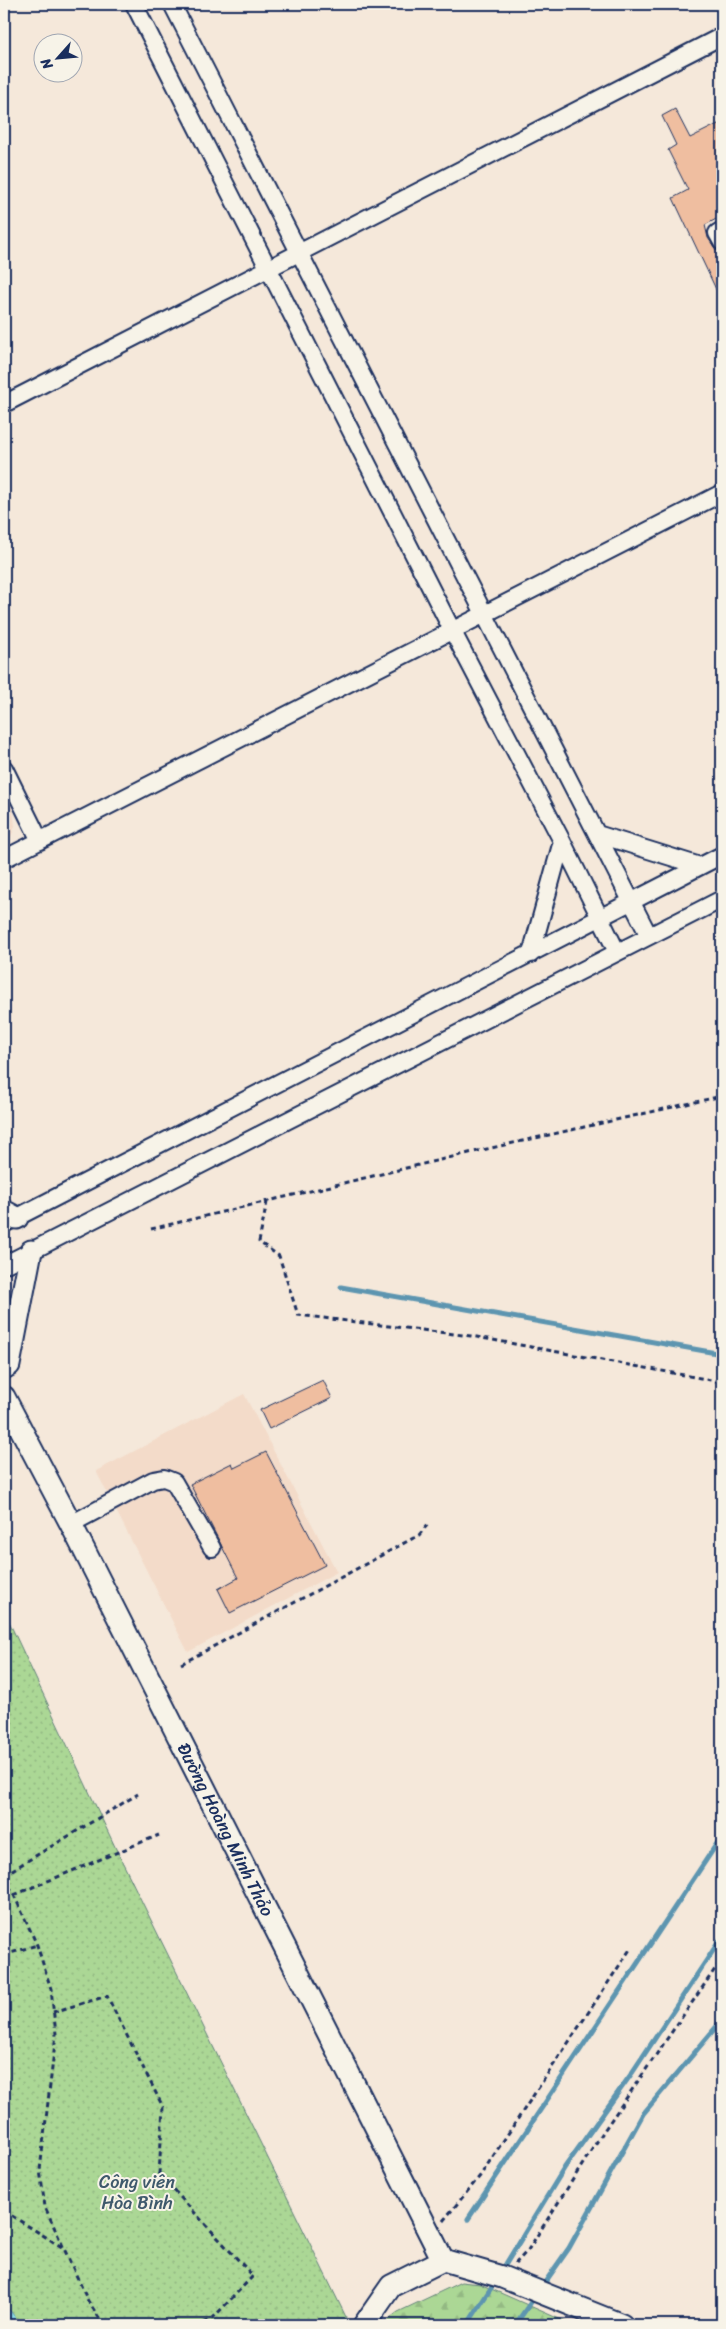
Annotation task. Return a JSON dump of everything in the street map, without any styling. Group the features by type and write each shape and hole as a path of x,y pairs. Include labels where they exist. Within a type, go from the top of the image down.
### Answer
{"main road":[{"name":"Đường Hoàng Minh Thảo","path":"31,1251 6,1363 5,1399 71,1524 443,2260"},
{"path":"364,2325 391,2286 443,2260 502,2277 622,2325"}],"street":[{"path":"134,4 617,952"},
{"path":"172,4 649,936"},
{"path":"4,404 722,36"},
{"path":"722,230 717,233 722,242"},
{"path":"4,859 722,493"},
{"path":"4,768 40,840"},
{"path":"597,834 700,866"},
{"path":"531,954 562,841"},
{"path":"8,1218 531,954 722,855"},
{"path":"4,1265 722,899"},
{"path":"71,1524 153,1480 164,1478 174,1482 212,1548"}],"path":[{"path":"151,1229 722,1096"},
{"path":"267,1202 259,1242 279,1256 298,1315 470,1336 722,1382"},
{"path":"181,1664 418,1534 429,1524"},
{"path":"104,2325 88,2301 44,2207 40,2170 56,2034 51,1988 37,1945 4,1877 138,1794"},
{"path":"14,1895 159,1834"},
{"path":"4,1955 37,1945"},
{"path":"430,2237 480,2176 631,1948"},
{"path":"502,2277 528,2250 605,2129 722,1959"},
{"path":"53,2012 107,1996 163,2107 159,2174 253,2276 211,2320 197,2325"},
{"path":"4,2211 63,2248"}],"shaded area":[{"path":"4,792 13,811 15,826 9,843 4,849"},
{"path":"244,1394 337,1572 188,1652 96,1471"}],"green space":[{"name":"Công viên Hòa Bình","path":"4,1611 117,1851 346,2317 341,2325 4,2325"},
{"path":"461,2282 480,2284 573,2325 385,2325 398,2312"}],"water":[{"path":"4,2304 22,2325 4,2325"}],"building":[{"path":"675,109 690,138 722,122 722,216 705,225 708,238 722,258 722,302 673,198 688,190 668,150 676,145 662,116"},
{"path":"323,1380 332,1398 269,1429 260,1410"},
{"path":"266,1452 325,1565 230,1613 218,1589 238,1578 190,1484 232,1463 234,1468"}],"waterway":[{"path":"341,1287 722,1354"},
{"path":"468,2219 722,1836"},
{"path":"504,2267 565,2167 632,2073 722,1937"},
{"path":"541,2288 569,2248 643,2114 717,2026 722,2017"},
{"path":"467,2325 493,2285"},
{"path":"515,2325 536,2295"}]}
